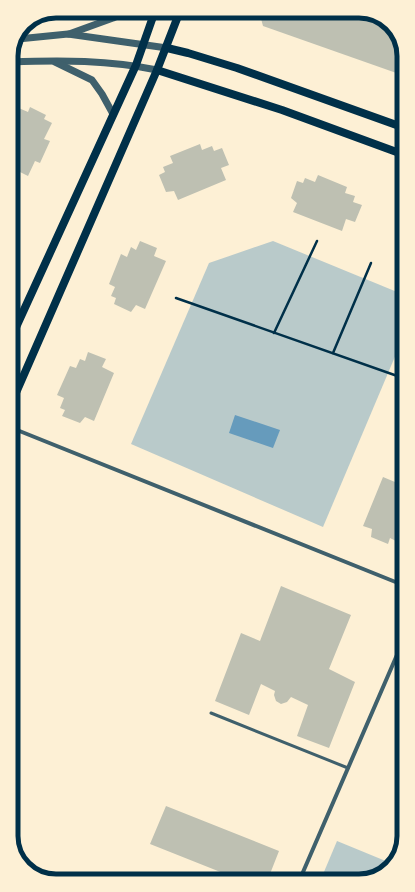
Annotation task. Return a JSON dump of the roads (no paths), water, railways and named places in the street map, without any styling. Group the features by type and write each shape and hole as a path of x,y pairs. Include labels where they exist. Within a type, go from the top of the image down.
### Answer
{"main road":[{"path":"18,323 136,65 152,18"},
{"path":"18,388 167,48 178,18"},
{"path":"167,48 237,68 397,125"},
{"path":"157,70 282,110 397,152"}],"street":[{"path":"68,34 113,18"},
{"path":"23,38 68,34 167,48"},
{"path":"52,60 92,80 113,114"},
{"path":"18,62 52,60 136,65 157,70"},
{"path":"18,430 397,583"},
{"path":"302,874 397,655"}],"lane":[{"path":"211,713 348,768"}],"water":[{"path":"235,415 280,430 273,448 229,433"}]}
